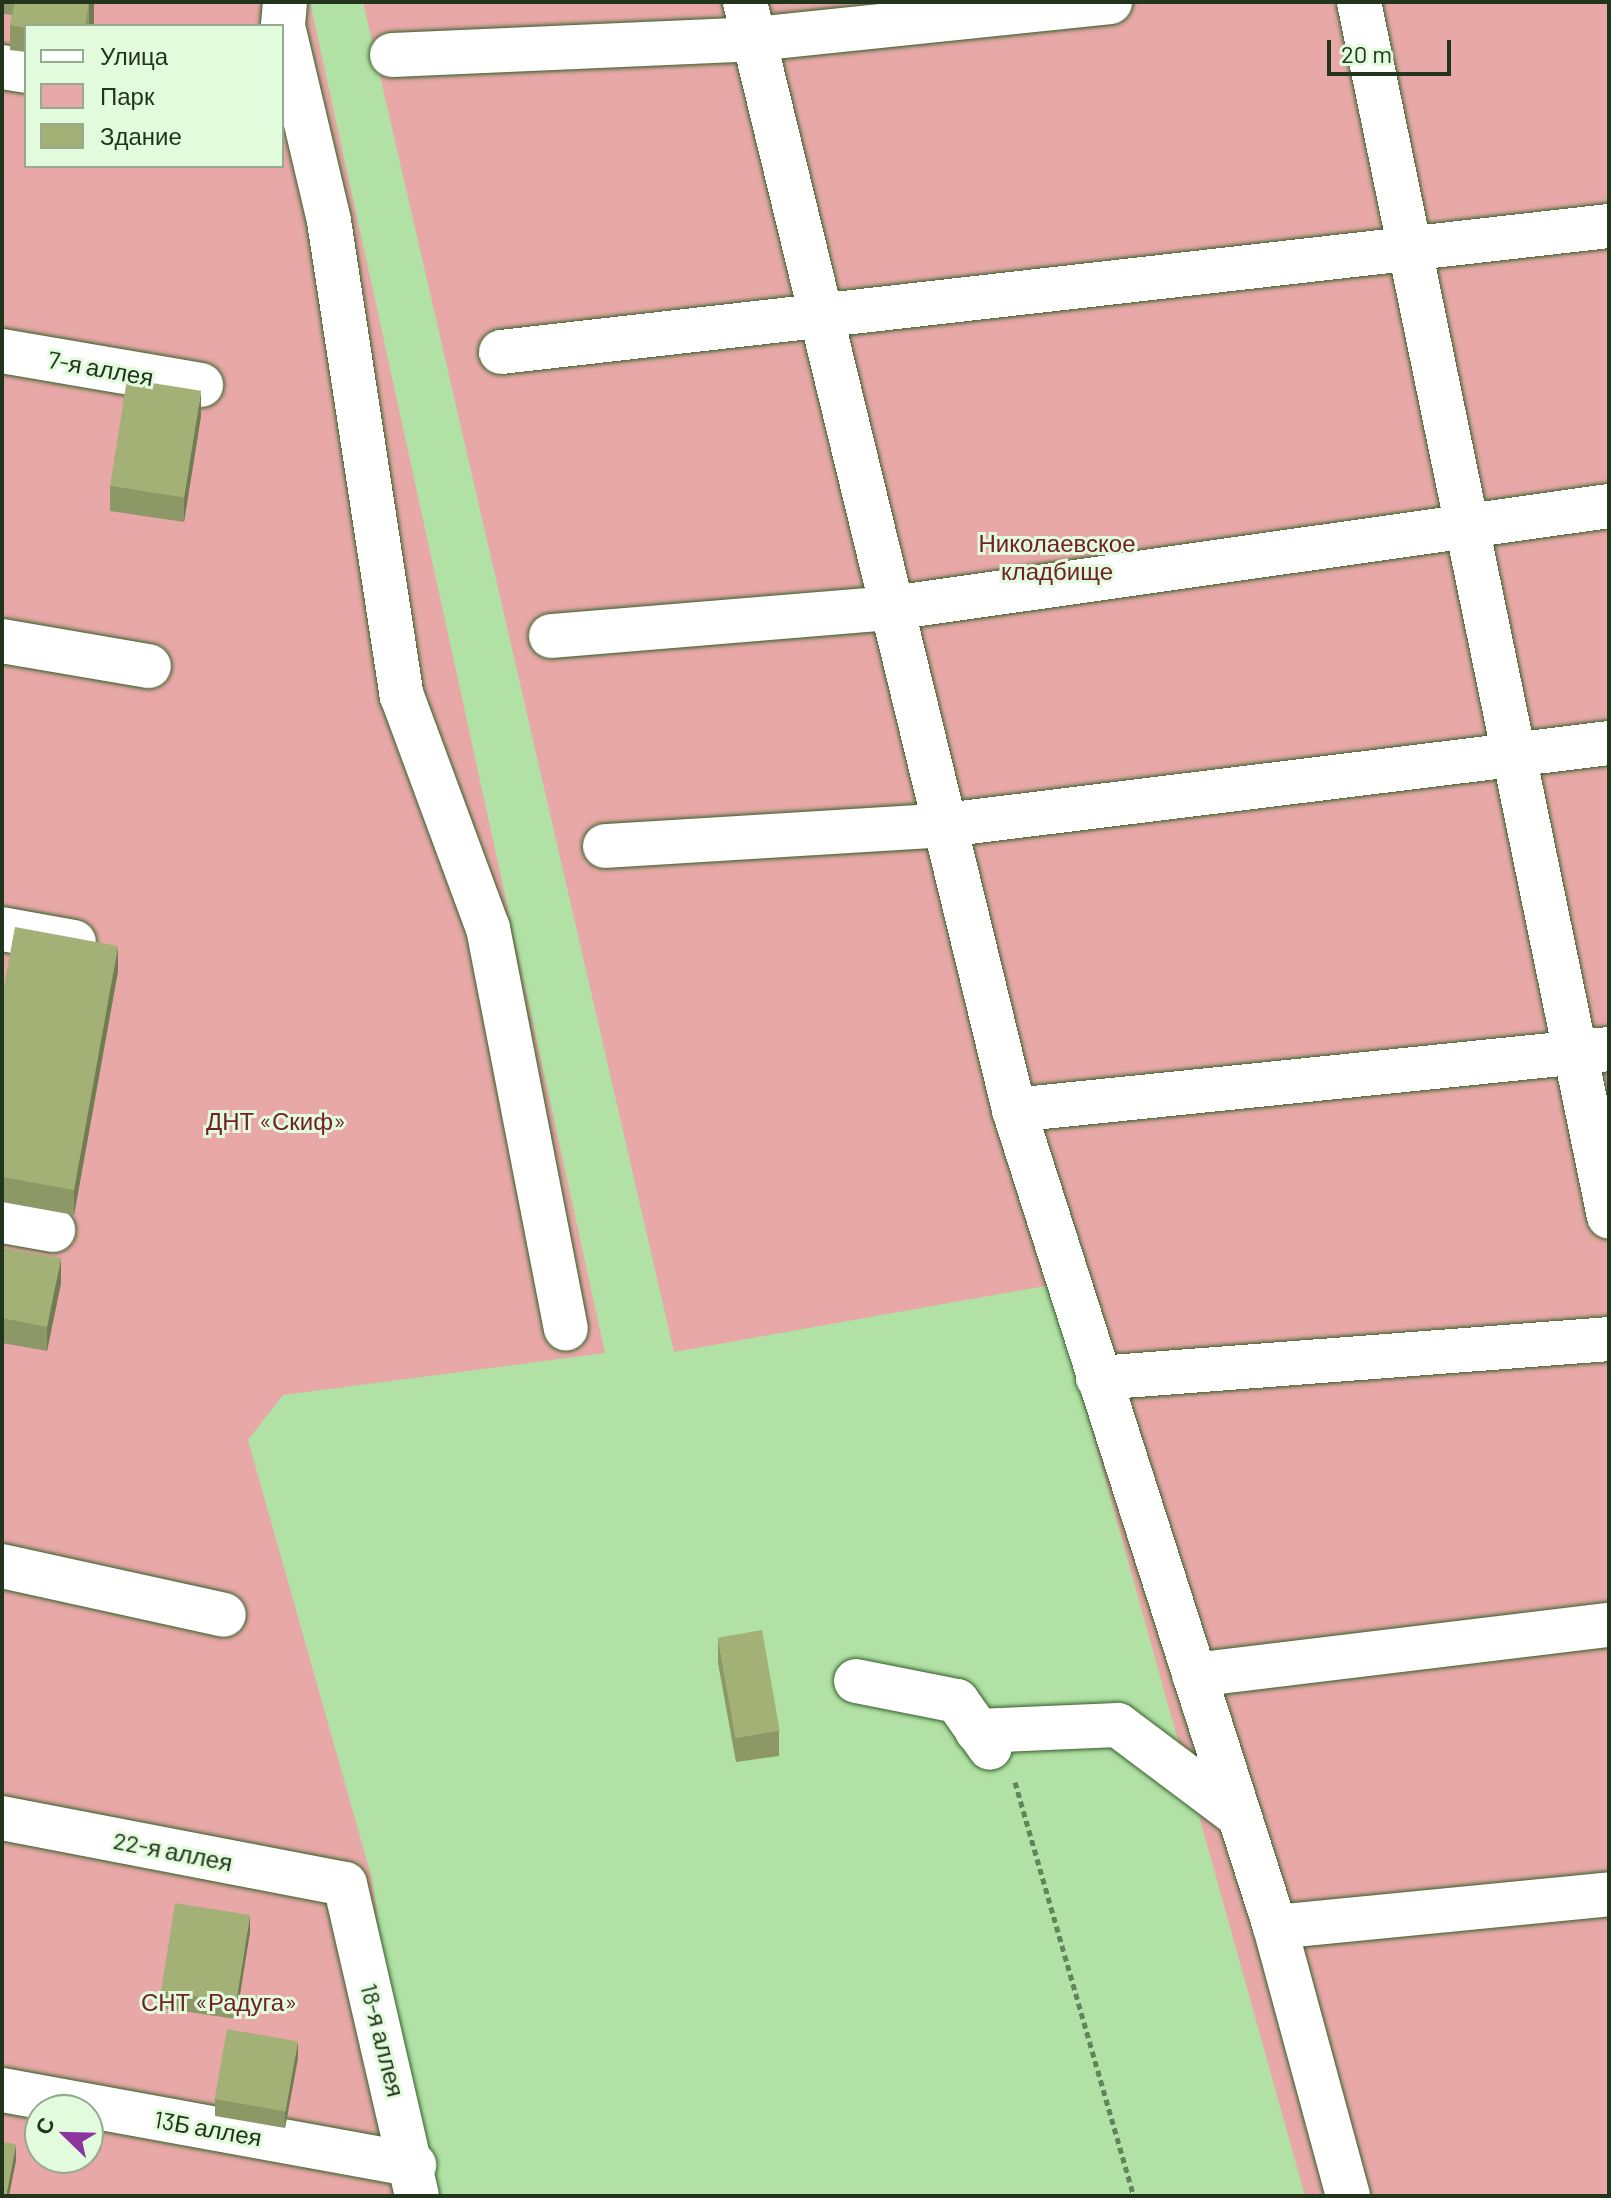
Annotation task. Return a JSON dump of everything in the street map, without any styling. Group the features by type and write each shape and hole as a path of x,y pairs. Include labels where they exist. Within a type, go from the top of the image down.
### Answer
{"lane":[{"path":"283,24 285,2"},
{"path":"392,55 750,20 1110,2"},
{"path":"1359,2 1514,753 1592,1051 1609,1217"},
{"path":"750,20 1014,1110 1275,1927 1348,2196"},
{"path":"284,30 329,221 402,696 488,928 566,1328"},
{"path":"2,67 24,71"},
{"path":"501,352 823,319 1409,244 1609,226"},
{"name":"7-я аллея","path":"2,351 201,385"},
{"path":"551,636 892,608 1609,506"},
{"path":"2,641 149,666"},
{"path":"605,846 945,825 1609,743"},
{"path":"2,929 99,946"},
{"path":"1014,1110 1592,1051"},
{"path":"2,1221 53,1230"},
{"path":"1098,1378 1609,1339"},
{"path":"2,1566 224,1615"},
{"path":"1194,1675 1609,1625"},
{"path":"856,1681 957,1701 993,1751 1118,1725 1239,1816"},
{"name":"22-я аллея","path":"2,1818 345,1884"},
{"name":"18-я аллея","path":"345,1884 416,2180"},
{"path":"1275,1927 1609,1894"},
{"name":"13Б аллея","path":"2,2090 416,2180"}],"path":[{"path":"993,1751 1134,2196"}],"green space":[{"name":"ДНТ «Скиф»","path":"2,2 310,2 605,1353 283,1395 248,1440 372,1879 419,2196 2,2196"},
{"name":"Николаевское кладбище","path":"363,2 1609,2 1609,2196 1305,2196 1051,1285 674,1352"}],"building":[{"path":"15,2 89,2 85,24 24,24 24,28 10,25"},
{"path":"127,379 201,391 184,497 110,486"},
{"path":"15,927 118,946 74,1190 2,1177 2,997"},
{"path":"2,1248 61,1258 47,1327 2,1318"},
{"path":"762,1630 780,1730 735,1738 718,1638"},
{"path":"175,1903 250,1915 236,2003 161,1991"},
{"path":"227,2029 298,2042 286,2111 215,2099"},
{"path":"2,2142 16,2144 6,2196 2,2196"}],"park label":[{"name":"СНТ «Радуга»","path":"219,2002"}]}
